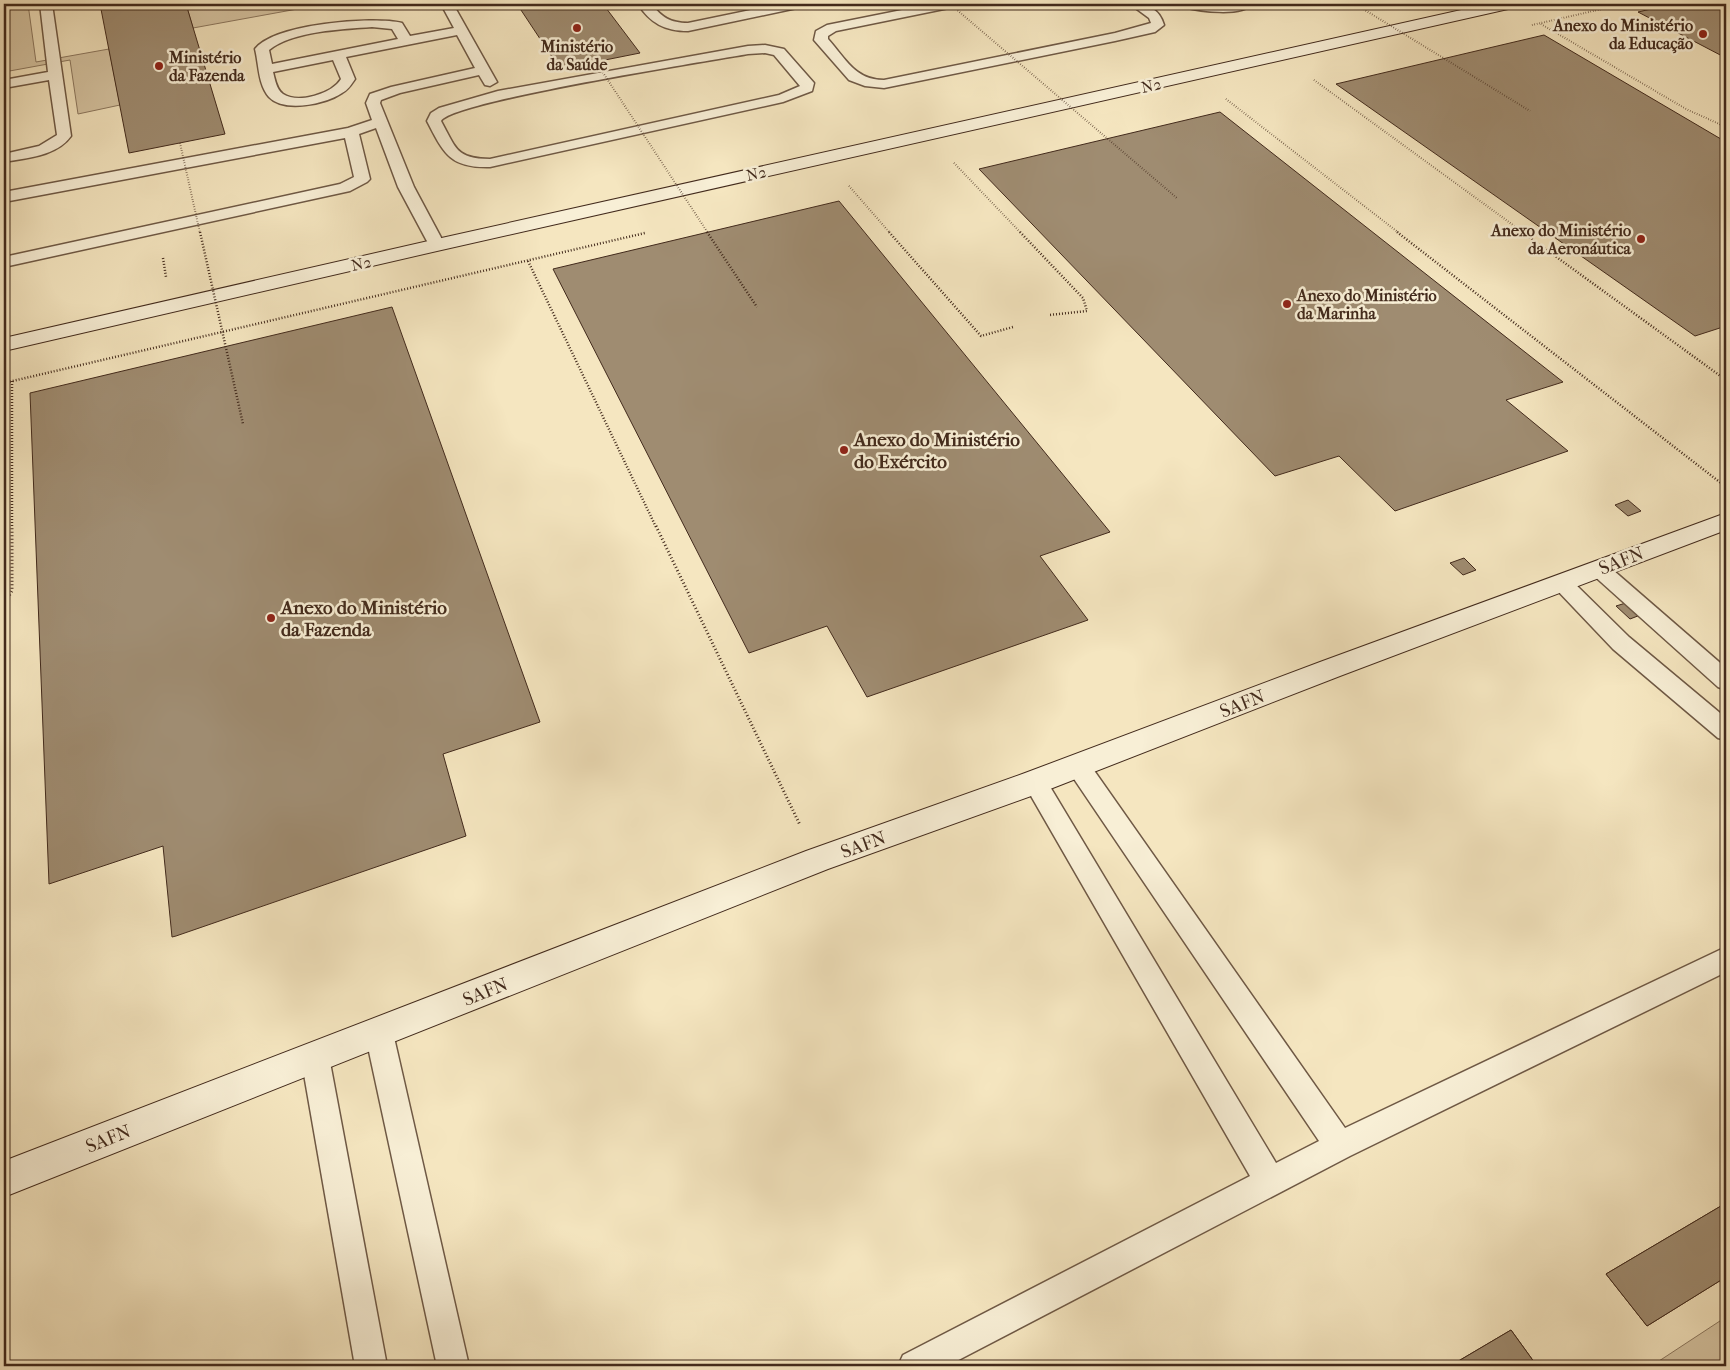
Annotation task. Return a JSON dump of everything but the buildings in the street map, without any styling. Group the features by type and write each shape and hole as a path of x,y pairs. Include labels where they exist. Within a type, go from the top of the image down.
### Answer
{"main road":[{"name":"N2","path":"4,345 436,245 1508,4"},
{"name":"SAFN","path":"4,1179 817,860 1078,766 1726,521"}],"lane":[{"path":"4,158 43,150 53,146 64,136 46,4"},
{"path":"447,4 482,70 498,95"},
{"path":"644,4 659,22 675,27 688,27 797,4"},
{"path":"950,4 825,31 822,34 821,40 854,78 873,84 989,64 1158,26 1155,16 1136,4"},
{"path":"1188,4 1200,8 1219,10 1247,4"},
{"path":"857,9 869,20"},
{"path":"338,55 348,79 347,84 342,90 330,96 292,101 279,98 272,90 262,49 267,44 286,36 378,23 397,26 406,41"},
{"path":"267,69 462,30"},
{"path":"765,49 779,52 807,83 808,88 783,98 490,163 474,164 455,158 434,121 436,116 460,105 498,95 748,50 765,49"},
{"path":"436,245 406,187 373,103 375,97 381,94 482,70"},
{"path":"4,84 57,74"},
{"path":"4,197 351,132 379,122"},
{"path":"4,262 345,188 362,179 363,173 356,156 351,132"},
{"path":"1599,569 1726,681"},
{"path":"1562,583 1620,643 1726,731"},
{"path":"1078,766 1340,1146"},
{"path":"1035,782 1270,1182"},
{"path":"914,1366 1340,1146 1726,959"},
{"path":"379,1033 452,1366"},
{"path":"315,1057 371,1366"}],"path":[{"path":"950,4 1178,199"},
{"path":"1355,4 1530,111"},
{"path":"1541,23 1686,109 1726,127"},
{"path":"596,62 756,307"},
{"path":"1311,78 1726,380"},
{"path":"1225,98 1726,487"},
{"path":"180,143 242,424"},
{"path":"954,163 1083,298 1087,312 1049,315"},
{"path":"849,186 981,336 1013,327"},
{"path":"159,228 170,308"},
{"path":"528,261 817,860"},
{"path":"4,604 12,591 12,381"}],"shaded area":[{"path":"4,4 28,4 36,62 109,49 120,105 78,114 70,60 4,72"},
{"path":"186,4 325,4 193,28"},
{"path":"1726,1317 1726,1366 1663,1366 1659,1361"}],"place":[{"name":"Ministério da Saúde","path":"577,28"},
{"name":"Anexo do Ministério da Educação","path":"1703,34"},
{"name":"Ministério da Fazenda","path":"159,66"},
{"name":"Anexo do Ministério da Aeronáutica","path":"1641,239"},
{"name":"Anexo do Ministério da Marinha","path":"1287,304"},
{"name":"Anexo do Ministério do Exército","path":"844,450"},
{"name":"Anexo do Ministério da Fazenda","path":"271,618"}]}
